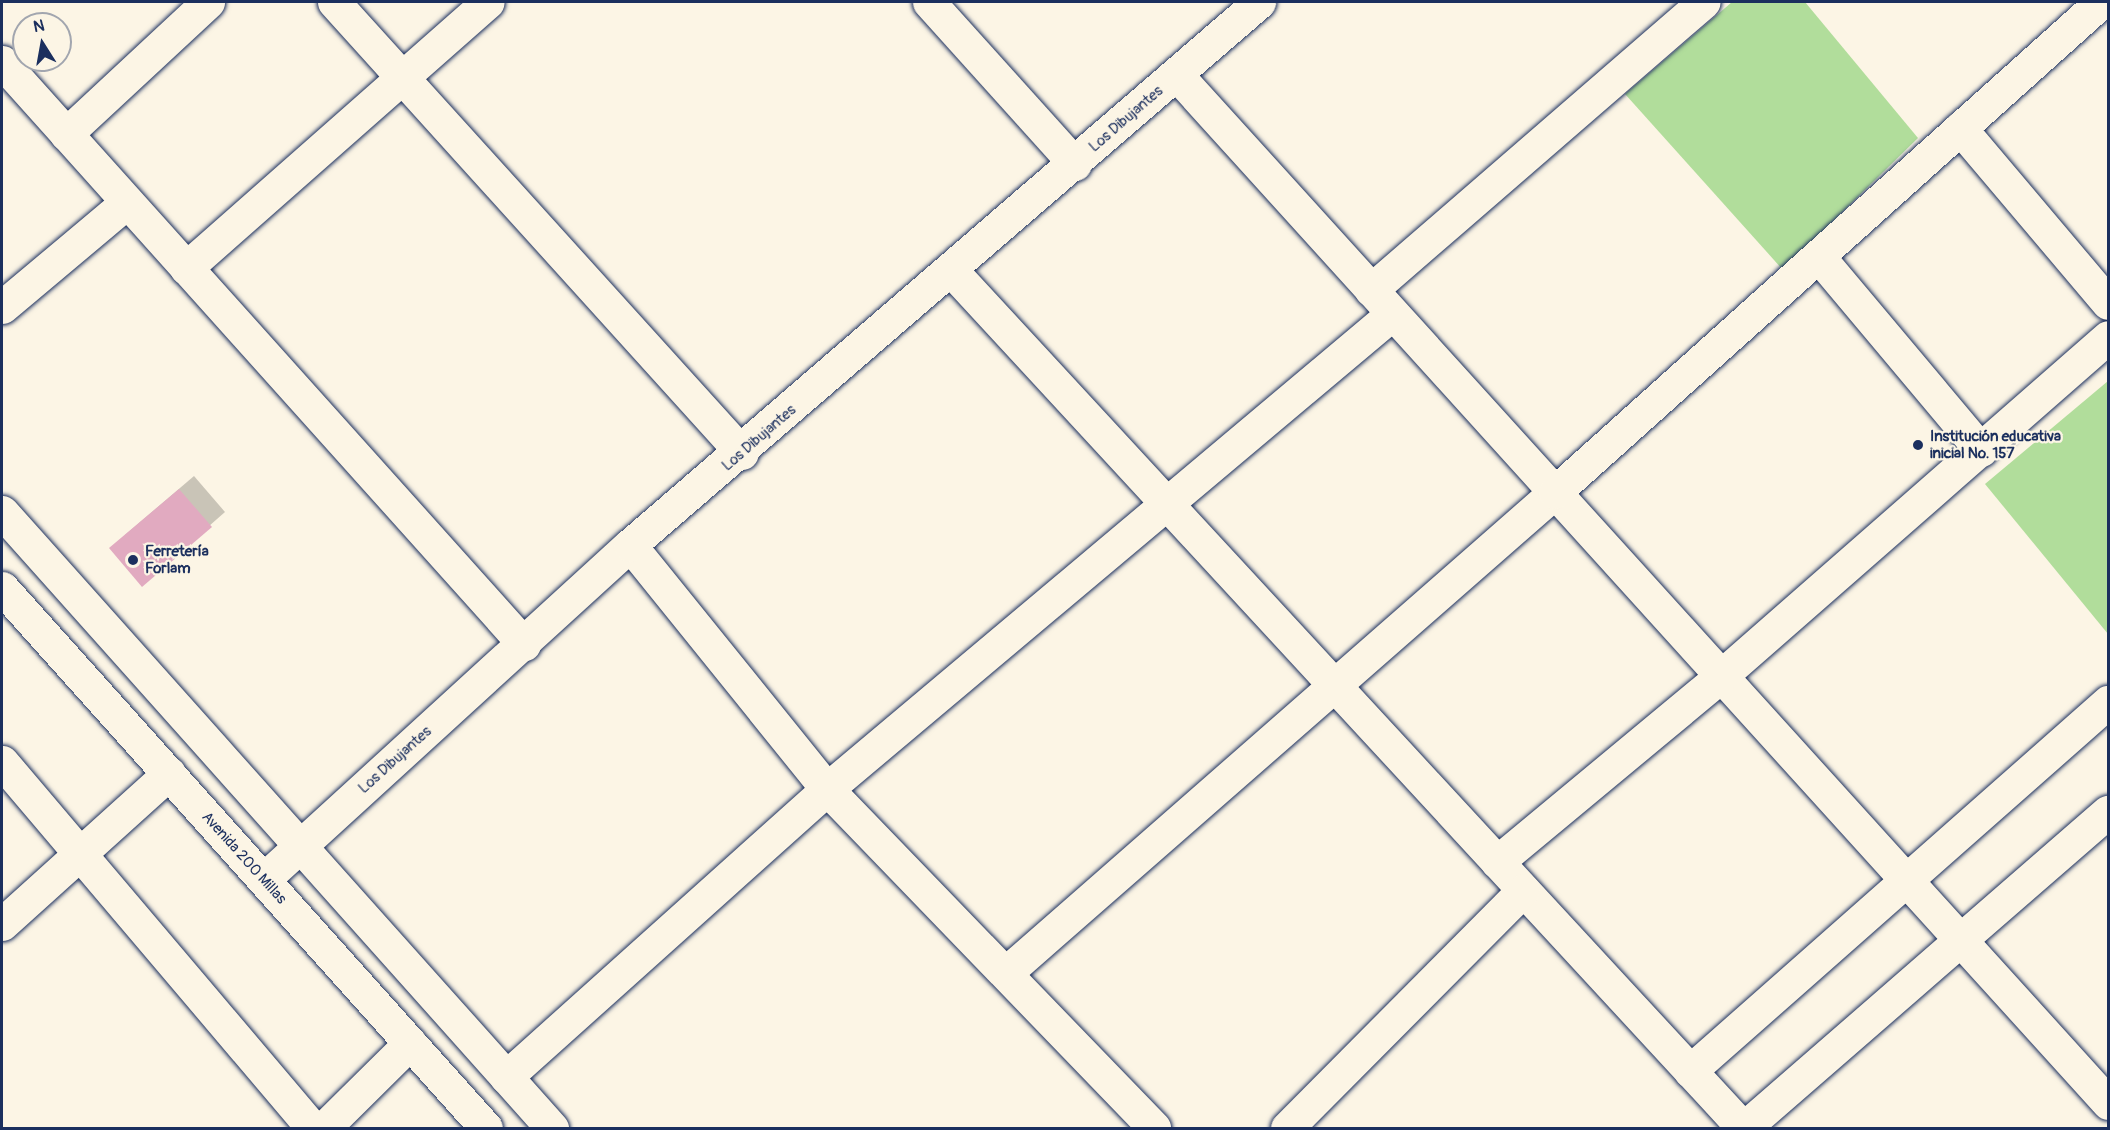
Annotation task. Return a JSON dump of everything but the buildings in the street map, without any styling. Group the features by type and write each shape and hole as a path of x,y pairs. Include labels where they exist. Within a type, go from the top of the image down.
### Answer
{"street":[{"path":"66,134 208,2"},
{"path":"334,2 742,453"},
{"path":"186,268 488,2"},
{"path":"929,2 1075,164"},
{"name":"Los Dibujantes","path":"264,879 630,545 742,453 1259,2"},
{"path":"1008,971 1555,492 1820,257 2101,2"},
{"path":"506,1077 827,789 1167,505 1382,302 1681,8"},
{"path":"2,62 524,644"},
{"path":"1177,75 2109,1103"},
{"path":"1960,128 2109,303"},
{"path":"2,307 127,202"},
{"path":"1820,257 1981,450"},
{"path":"951,271 1744,1128 1963,943 2109,812"},
{"path":"1497,862 1721,676 2109,337"},
{"path":"2,512 298,848 552,1128"},
{"path":"630,545 827,789 1008,971 1154,1128"},
{"name":"Avenida 200 Millas","path":"2,588 486,1128"},
{"path":"1690,1071 1908,882 2109,702"},
{"path":"2,762 75,853 312,1128"},
{"path":"2,924 75,853 169,774"},
{"path":"1287,1128 1523,890"},
{"path":"324,1128 410,1043"}],"green space":[{"path":"1732,2 1805,2 1918,138 1783,270 1625,94"},
{"path":"2108,381 2108,634 1985,484"}],"place":[{"name":"Institución educativa inicial No. 157","path":"1918,445"},
{"name":"Ferretería Forlam","path":"133,560"}]}
